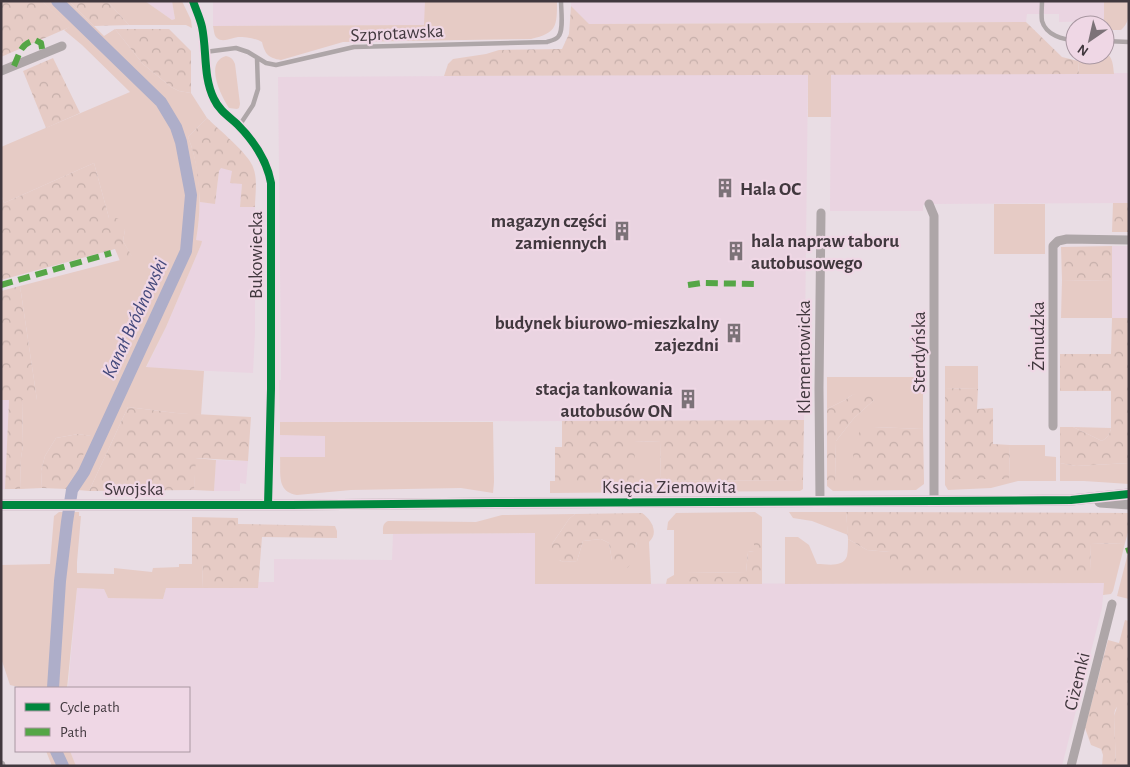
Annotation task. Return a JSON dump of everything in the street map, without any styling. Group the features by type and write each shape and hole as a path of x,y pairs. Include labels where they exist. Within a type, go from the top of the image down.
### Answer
{"street":[{"name":"Bukowiecka","path":"193,1 202,26 208,84 220,109 239,126 255,145 265,161 271,183 271,389 268,505"},
{"path":"1,71 62,46"},
{"name":"Sterdyńska","path":"928,204 934,216 934,501"},
{"name":"Klementowicka","path":"820,501 821,213"},
{"name":"Żmudzka","path":"1053,426 1053,246 1058,241 1067,239 1129,240"},
{"name":"Księcia Ziemowita","path":"1071,500 1129,494"},
{"name":"Księcia Ziemowita","path":"268,505 1071,500 1129,504"},
{"name":"Swojska","path":"1,504 268,505"},
{"name":"Ciżemki","path":"1071,766 1112,604"}],"lane":[{"name":"Szprotawska","path":"205,52 236,48 248,52 266,63 276,65 354,47 547,42 556,39 561,31 561,1"},
{"path":"1042,1 1042,20 1045,27 1050,33 1065,40"},
{"path":"1115,41 1129,42"},
{"path":"239,126 253,105 258,89 257,58"}],"shaded area":[{"path":"145,1 172,1 175,20 172,20"},
{"path":"213,1 425,1 425,25 213,26"},
{"path":"571,1 1104,1 1104,15 1065,15 1065,22 1059,22 1059,14 1027,14 1026,22 589,24 571,6"},
{"path":"1129,73 1129,203 929,204 923,205 923,211 830,211 831,74"},
{"path":"808,74 804,420 280,422 278,77"},
{"path":"220,167 232,171 242,184 240,207 255,207 255,333 253,373 146,368 166,327 201,245 196,240 200,202 215,203"},
{"path":"1112,246 1129,246 1129,318 1112,318"},
{"path":"1,400 9,400 5,489 1,489"},
{"path":"280,435 325,435 325,457 280,457"},
{"path":"216,460 248,461 246,484 240,483 240,491 214,491"},
{"path":"535,533 536,584 1104,583 1102,608 1062,766 76,766 70,752 190,752 190,687 68,687 77,588 104,589 108,598 163,599 166,588 257,588 258,582 274,582 274,559 392,560 393,534"}],"green space":[{"path":"1,1 42,1 70,27 1,57"},
{"path":"42,1 69,1 104,36 115,29 143,64 171,87 179,91 191,93 207,118 188,137 198,175 200,201 196,240 202,241 166,327 146,367 204,371 201,415 128,407 89,491 67,489 91,436 78,434 56,438 45,456 41,471 42,488 20,489 23,445 22,400 37,400 20,286 132,257 123,241 125,230 109,218 94,163 4,203 1,194 1,147 130,92 64,30 69,27"},
{"path":"69,1 107,1 129,25 94,26"},
{"path":"107,1 145,1 172,20 175,19 172,1 182,1 191,20 192,28 186,25 129,25"},
{"path":"425,1 557,1 557,17 551,31 531,39 343,42 281,60 268,55 264,50 262,42 238,37 224,40 219,39 215,36 213,26 424,25"},
{"path":"1104,1 1129,1 1129,13 1121,30 1115,30 1115,15 1104,15"},
{"path":"571,6 589,24 1026,22 1065,58 1065,65 1078,65 1079,74 444,76 448,64 453,59 499,50 562,49 569,34"},
{"path":"115,29 169,29 191,51 191,93 179,91 171,87 143,64"},
{"path":"226,56 232,59 235,64 240,104 237,109 229,108 216,80 216,65 219,59"},
{"path":"53,58 80,113 46,128 23,71"},
{"path":"1078,65 1113,65 1114,74 1079,74"},
{"path":"808,74 831,74 831,117 808,117"},
{"path":"207,118 250,161 255,177 255,207 240,207 242,184 230,183 232,171 221,168 215,204 200,202 198,177 188,137"},
{"path":"94,163 109,218 118,218 125,230 123,241 133,258 120,261 115,249 1,280 1,194 4,203"},
{"path":"1113,203 1129,203 1129,232 1112,232"},
{"path":"994,204 1045,204 1045,254 994,254"},
{"path":"1112,246 1112,281 1062,280 1061,247"},
{"path":"1062,280 1112,281 1112,318 1061,318"},
{"path":"20,286 37,400 22,400 23,445 20,489 5,489 9,400 1,400 1,291"},
{"path":"1112,318 1129,318 1129,463 1076,466 1060,463 1060,427 1073,427 1102,441 1108,436 1111,428 1111,391 1060,391 1060,354 1111,354"},
{"path":"945,366 978,366 978,389 945,388"},
{"path":"827,377 923,377 923,429 874,427 853,480 924,481 924,484 916,490 833,491 827,486 827,480 835,480 836,441 854,418 874,400 874,394 852,395 827,409"},
{"path":"945,388 978,389 977,409 993,408 993,444 1010,445 1009,479 945,479"},
{"path":"864,392 874,394 874,400 854,418 836,441 835,481 827,480 827,409 852,395"},
{"path":"128,407 176,413 251,417 248,461 196,458 194,490 89,491"},
{"path":"804,420 803,480 660,481 661,442 635,441 634,481 555,481 555,447 562,447 562,421"},
{"path":"280,422 493,422 493,493 461,488 351,490 297,495 290,493 281,481 280,457 325,457 325,436 280,435"},
{"path":"874,427 923,429 924,481 853,481 853,456 857,437 860,431"},
{"path":"1073,427 1111,428 1108,436 1102,441"},
{"path":"78,434 92,436 67,489 42,488 41,471 45,456 56,438"},
{"path":"634,441 661,442 660,481 803,480 803,489 800,491 550,493 550,481 634,481"},
{"path":"1010,445 1045,445 1045,456 1056,457 1056,481 1018,481 991,488 948,490 945,485 945,479 1009,479"},
{"path":"195,458 216,460 214,491 194,490"},
{"path":"1060,463 1076,466 1129,463 1129,484 1060,481"},
{"path":"59,512 79,512 79,516 81,516 77,573 114,574 114,568 152,572 153,568 179,567 179,564 203,564 202,588 166,588 163,599 108,598 104,589 77,588 67,687 19,687 10,685 1,658 1,565 50,564 54,516"},
{"path":"755,512 762,517 762,526 754,527 754,551 748,552 746,572 687,573 687,584 666,584 667,579 674,575 674,530 667,530 668,522 676,513"},
{"path":"789,512 846,512 848,535 812,521 793,518"},
{"path":"846,512 1129,513 1129,529 1125,543 1091,544 1090,571 890,571 890,552 867,550 848,539"},
{"path":"642,513 649,519 654,535 649,542 637,542 629,567 621,571 615,570 609,543 601,539 583,541 577,561 562,561 550,553 552,544 569,519 575,514"},
{"path":"575,514 569,519 552,544 560,561 577,561 583,541 601,539 609,543 612,561 635,548 637,542 649,542 651,584 535,584 535,533 383,534 384,525 388,521 476,522 502,515"},
{"path":"192,517 238,518 238,524 335,526 337,538 262,537 258,588 202,588 203,565 192,564"},
{"path":"754,526 762,526 762,584 687,584 687,573 746,572 748,552 754,551"},
{"path":"785,537 798,537 809,545 817,564 838,564 845,560 848,550 848,539 867,550 890,552 890,571 1090,571 1091,544 1125,543 1113,591 1111,594 1103,595 1104,583 785,584"},
{"path":"1129,549 1129,599 1117,596"},
{"path":"1125,620 1129,621 1129,707 1117,707 1115,710 1116,766 1102,766 1103,755 1101,749 1091,745 1085,728 1108,640 1119,643"},
{"path":"1117,707 1129,707 1129,766 1116,766 1114,716"},
{"path":"46,752 70,752 76,766 52,766"}],"waterway":[{"name":"Kanał Bródnowski","path":"53,687 60,581 72,490 84,472 186,251 191,195 181,142 176,127 161,102 57,1"},
{"name":"Kanał Bródnowski","path":"56,752 63,766"}],"marked path":[{"path":"14,66 21,50 30,42 35,40 41,43 43,54"},
{"path":"1,285 111,253"},
{"path":"688,285 702,283 758,284"}],"cycle path":[{"path":"193,1 202,27 208,82 214,99 221,110 237,124 254,144 263,159 271,183 271,389 268,505"},
{"path":"1,505 1071,500 1129,494"}],"place":[{"name":"Hala OC","path":"725,188"},
{"name":"magazyn części zamiennych","path":"622,231"},
{"name":"hala napraw taboru autobusowego","path":"736,251"},
{"name":"budynek biurowo-mieszkalny zajezdni","path":"734,333"},
{"name":"stacja tankowania autobusów ON","path":"688,399"}]}
